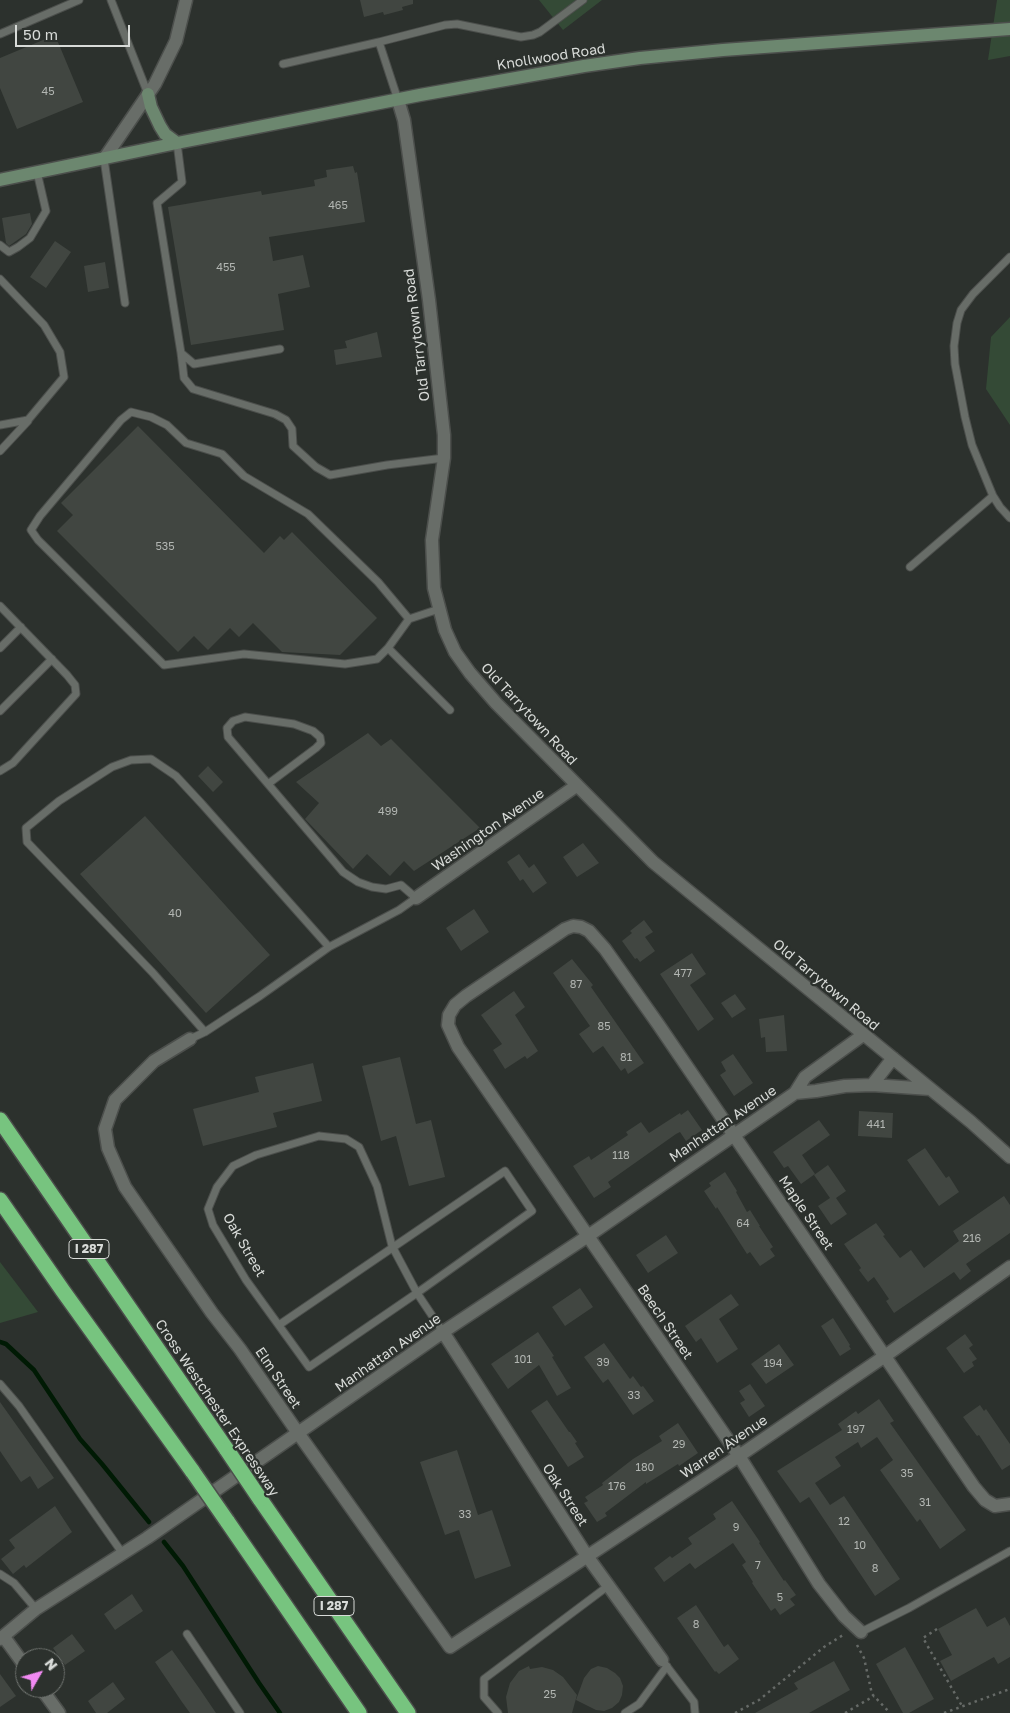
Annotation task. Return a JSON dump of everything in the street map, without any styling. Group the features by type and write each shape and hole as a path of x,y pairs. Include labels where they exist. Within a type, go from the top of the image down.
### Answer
{"highway":[{"name":"Cross Westchester Expressway","path":"0,1120 408,1713"},
{"name":"I 287","path":"0,1200 193,1472 359,1713"}],"main road":[{"name":"Knollwood Road","path":"1,176 37,172 527,75 640,58 1010,29"},
{"path":"148,94 151,107 160,126 177,143"}],"street":[{"path":"104,159 155,84 176,41 186,0"},
{"name":"Old Tarrytown Road","path":"398,100 404,120 429,300 441,407 444,458 432,540 432,570 439,609 445,630 455,652 496,703 653,862 971,1122 1010,1157"},
{"name":"Washington Avenue","path":"416,898 576,786"},
{"name":"Maple Street","path":"448,1025 449,1015 455,1005 564,929 573,926 589,931 605,949 734,1134 974,1487 985,1500 996,1506 1010,1504"},
{"name":"Beech Street","path":"448,1025 458,1047 739,1456 820,1584 855,1631"},
{"name":"Manhattan Avenue","path":"2,1638 36,1609 122,1554 443,1332 588,1236 795,1093 805,1077 863,1035"},
{"name":"Elm Street","path":"190,1039 154,1061 115,1100 105,1129 108,1148 125,1187 450,1647"},
{"path":"872,1085 893,1058"},
{"name":"Manhattan Avenue","path":"795,1093 846,1086 872,1085 930,1089"},
{"name":"Warren Avenue","path":"450,1647 739,1456 1010,1267"},
{"name":"Oak Street","path":"443,1332 587,1556 664,1663"},
{"path":"2,1638 15,1654"},
{"path":"48,1698 59,1713"}],"lane":[{"path":"0,34 79,0"},
{"path":"111,0 148,94"},
{"path":"283,64 445,25 457,24 521,36 533,35 540,32 583,0"},
{"path":"379,42 398,100"},
{"path":"177,143 182,182 157,203 184,378 193,390 275,414 286,420 292,429 293,446 316,467 330,475 444,458"},
{"path":"104,159 125,303"},
{"path":"0,245 9,252 18,247 30,238 46,211 37,172"},
{"path":"1010,257 961,310 954,346 955,364 972,445 993,496 1010,518"},
{"path":"0,278 44,325 60,352 64,377 0,451"},
{"path":"181,353 194,364 280,349"},
{"path":"408,619 378,582 308,514 244,476 222,454 186,443 167,425 151,417 130,412 121,420 40,516 31,530 38,540 164,664 244,654 345,664 376,660 388,648 408,619 439,609"},
{"path":"0,425 28,420"},
{"path":"910,567 993,496"},
{"path":"0,606 67,674 75,685 76,694 13,763 0,771"},
{"path":"0,648 21,627"},
{"path":"388,648 450,710"},
{"path":"0,710 52,659"},
{"path":"190,1039 205,1032 260,996 329,947 399,910 416,898 401,885 386,889 372,887 358,882 343,872 268,784 228,737 227,728 233,720 245,717 294,724 313,731 320,737 320,743 316,748 268,784"},
{"path":"205,1032 153,973 28,842 26,828 59,801 112,767 131,760 151,759 176,776 329,947"},
{"name":"Oak Street","path":"417,1293 309,1367 246,1280 213,1226 208,1209 217,1187 233,1166 256,1155 320,1136 346,1139 359,1146 377,1186 392,1246 417,1293 443,1332"},
{"path":"279,1325 392,1246 505,1171 532,1211 417,1293"},
{"path":"0,1384 20,1406 122,1554"},
{"path":"855,1631 910,1608 1010,1551"},
{"path":"0,1574 14,1583 36,1609"},
{"path":"498,1713 484,1697 484,1678 608,1586"},
{"path":"186,1634 240,1713"},
{"path":"625,1713 639,1704 664,1663 694,1702 695,1713"}],"path":[{"path":"937,1630 923,1638 962,1706"},
{"path":"735,1713 759,1700 824,1647 855,1631"},
{"path":"857,1644 864,1658 872,1694 890,1713"},
{"path":"944,1713 1010,1688"},
{"path":"845,1713 874,1696"}],"green space":[{"path":"539,0 602,0 563,30"},
{"path":"997,0 1010,0 1010,56 988,60"},
{"path":"1010,317 1010,425 986,389 991,337"},
{"path":"0,1262 38,1312 0,1323"}],"building":[{"path":"360,0 413,0 413,4 402,7 403,10 384,15 383,12 364,17"},
{"path":"55,35 83,102 17,129 0,88 0,58"},
{"path":"353,166 355,173 357,172 365,222 269,237 273,261 303,255 310,287 278,294 284,330 191,345 168,207 261,191 262,195 315,186 314,180 327,177 326,170"},
{"path":"30,213 32,224 26,234 9,246 6,243 2,218"},
{"path":"55,241 71,252 46,288 30,277"},
{"path":"105,262 109,288 88,292 84,266"},
{"path":"377,332 382,357 336,365 334,350 347,348 345,341"},
{"path":"138,426 264,553 280,536 284,540 292,532 377,618 340,655 282,652 253,623 239,637 230,628 208,650 194,636 178,652 57,531 73,515 61,503"},
{"path":"368,733 381,746 391,739 480,828 414,871 404,861 390,876 367,854 353,869 305,819 319,803 296,782"},
{"path":"208,766 223,782 213,792 198,776"},
{"path":"145,816 270,955 206,1013 80,874"},
{"path":"583,843 599,863 577,877 563,857"},
{"path":"519,854 529,868 534,864 547,883 533,893 523,879 520,881 507,862"},
{"path":"474,909 489,932 461,951 446,928"},
{"path":"644,920 653,932 645,937 655,951 640,962 637,958 635,959 622,941 632,933 630,931"},
{"path":"692,953 706,974 690,985 714,1019 698,1031 660,974"},
{"path":"572,959 593,985 591,987 644,1063 628,1074 625,1068 621,1071 603,1046 593,1053 579,1034 590,1026 553,973"},
{"path":"514,991 525,1007 515,1015 538,1051 527,1059 525,1056 505,1069 493,1050 502,1044 481,1015"},
{"path":"735,994 746,1009 732,1018 721,1003"},
{"path":"784,1015 787,1051 766,1052 765,1037 761,1038 759,1019"},
{"path":"733,1054 753,1083 734,1096 720,1075 726,1071 721,1062"},
{"path":"400,1057 416,1124 431,1120 445,1177 409,1186 396,1136 381,1141 362,1066"},
{"path":"313,1063 322,1101 273,1113 277,1127 203,1146 193,1109 259,1092 255,1077"},
{"path":"688,1110 702,1130 686,1141 680,1132 676,1134 608,1182 611,1187 594,1198 573,1166 589,1156 591,1160 628,1135 626,1132 641,1122 649,1133"},
{"path":"859,1111 893,1113 892,1138 858,1136"},
{"path":"819,1120 830,1135 802,1155 815,1174 801,1184 788,1166 784,1168 773,1152"},
{"path":"925,1148 946,1178 949,1176 959,1192 939,1206 907,1160"},
{"path":"828,1165 846,1191 836,1198 847,1214 831,1225 818,1206 830,1198 814,1175"},
{"path":"725,1172 747,1212 750,1210 773,1247 770,1249 775,1256 760,1266 750,1252 747,1254 717,1207 716,1209 704,1191 711,1186 709,1183"},
{"path":"1004,1196 1010,1205 1010,1233 966,1264 971,1271 960,1280 954,1272 894,1313 886,1301 889,1299 874,1277 868,1282 859,1270 861,1268 844,1244 876,1223 885,1235 883,1236 900,1258 911,1250 924,1268 959,1241 953,1231"},
{"path":"666,1235 678,1253 648,1273 636,1255"},
{"path":"580,1288 593,1307 565,1326 552,1307"},
{"path":"731,1294 739,1305 719,1319 738,1349 717,1363 701,1338 696,1342 685,1326"},
{"path":"833,1318 851,1349 840,1356 821,1326"},
{"path":"538,1332 554,1356 552,1357 571,1388 557,1396 539,1365 508,1389 491,1364"},
{"path":"965,1334 973,1345 969,1348 977,1359 972,1362 974,1366 964,1373 946,1348"},
{"path":"604,1343 630,1379 633,1376 654,1401 633,1415 608,1379 603,1383 584,1357"},
{"path":"779,1344 794,1365 766,1384 751,1364"},
{"path":"750,1384 765,1406 749,1417 740,1403 745,1400 739,1391"},
{"path":"879,1399 894,1421 890,1423 966,1530 940,1549 920,1519 917,1522 880,1470 893,1460 877,1437 861,1448 858,1442 835,1457 841,1466 815,1483 830,1505 844,1496 900,1579 875,1596 809,1497 800,1503 777,1471 842,1430 838,1424 856,1411 858,1414"},
{"path":"547,1400 577,1442 575,1443 584,1457 568,1467 531,1411"},
{"path":"0,1402 54,1478 38,1489 30,1476 21,1482 0,1451"},
{"path":"980,1405 984,1411 986,1409 1010,1444 1010,1465 1002,1470 979,1435 977,1436 963,1417"},
{"path":"678,1423 698,1453 679,1466 678,1464 646,1484 646,1482 605,1513 607,1516 597,1522 584,1503 588,1501 585,1497 603,1485 602,1483 633,1459 662,1441 659,1436"},
{"path":"457,1450 478,1515 492,1510 511,1566 475,1579 459,1530 445,1535 420,1462"},
{"path":"732,1501 784,1581 796,1595 790,1599 795,1605 780,1615 775,1608 771,1611 752,1583 742,1565 746,1562 733,1543 695,1569 690,1563 664,1582 654,1568 670,1556 672,1558 692,1544 688,1538 716,1519 713,1514"},
{"path":"55,1506 72,1532 26,1568 24,1565 13,1574 1,1559 15,1548 9,1540"},
{"path":"132,1594 143,1611 115,1630 104,1614"},
{"path":"696,1605 724,1647 728,1644 739,1659 719,1674 715,1672 677,1618"},
{"path":"976,1608 987,1627 1005,1617 1010,1626 1010,1657 998,1664 994,1657 951,1681 940,1661 952,1655 938,1629"},
{"path":"72,1634 85,1651 65,1665 65,1648 53,1648"},
{"path":"905,1647 934,1699 909,1713 903,1713 876,1664"},
{"path":"172,1650 216,1713 190,1713 182,1702 155,1662"},
{"path":"834,1661 850,1690 809,1713 755,1713 798,1689 794,1683"},
{"path":"529,1666 530,1669 542,1667 553,1670 563,1677 577,1695 572,1713 508,1713 506,1697 510,1683 519,1671"},
{"path":"598,1666 607,1668 615,1673 620,1678 623,1686 619,1702 612,1708 604,1711 596,1710 576,1700 584,1678 591,1669"},
{"path":"0,1674 15,1697 0,1707"},
{"path":"113,1682 125,1699 107,1713 96,1713 88,1701"}],"waterway":[{"path":"0,1342 6,1344 34,1370 80,1439 149,1522"},
{"path":"164,1542 183,1566 280,1713"}]}
